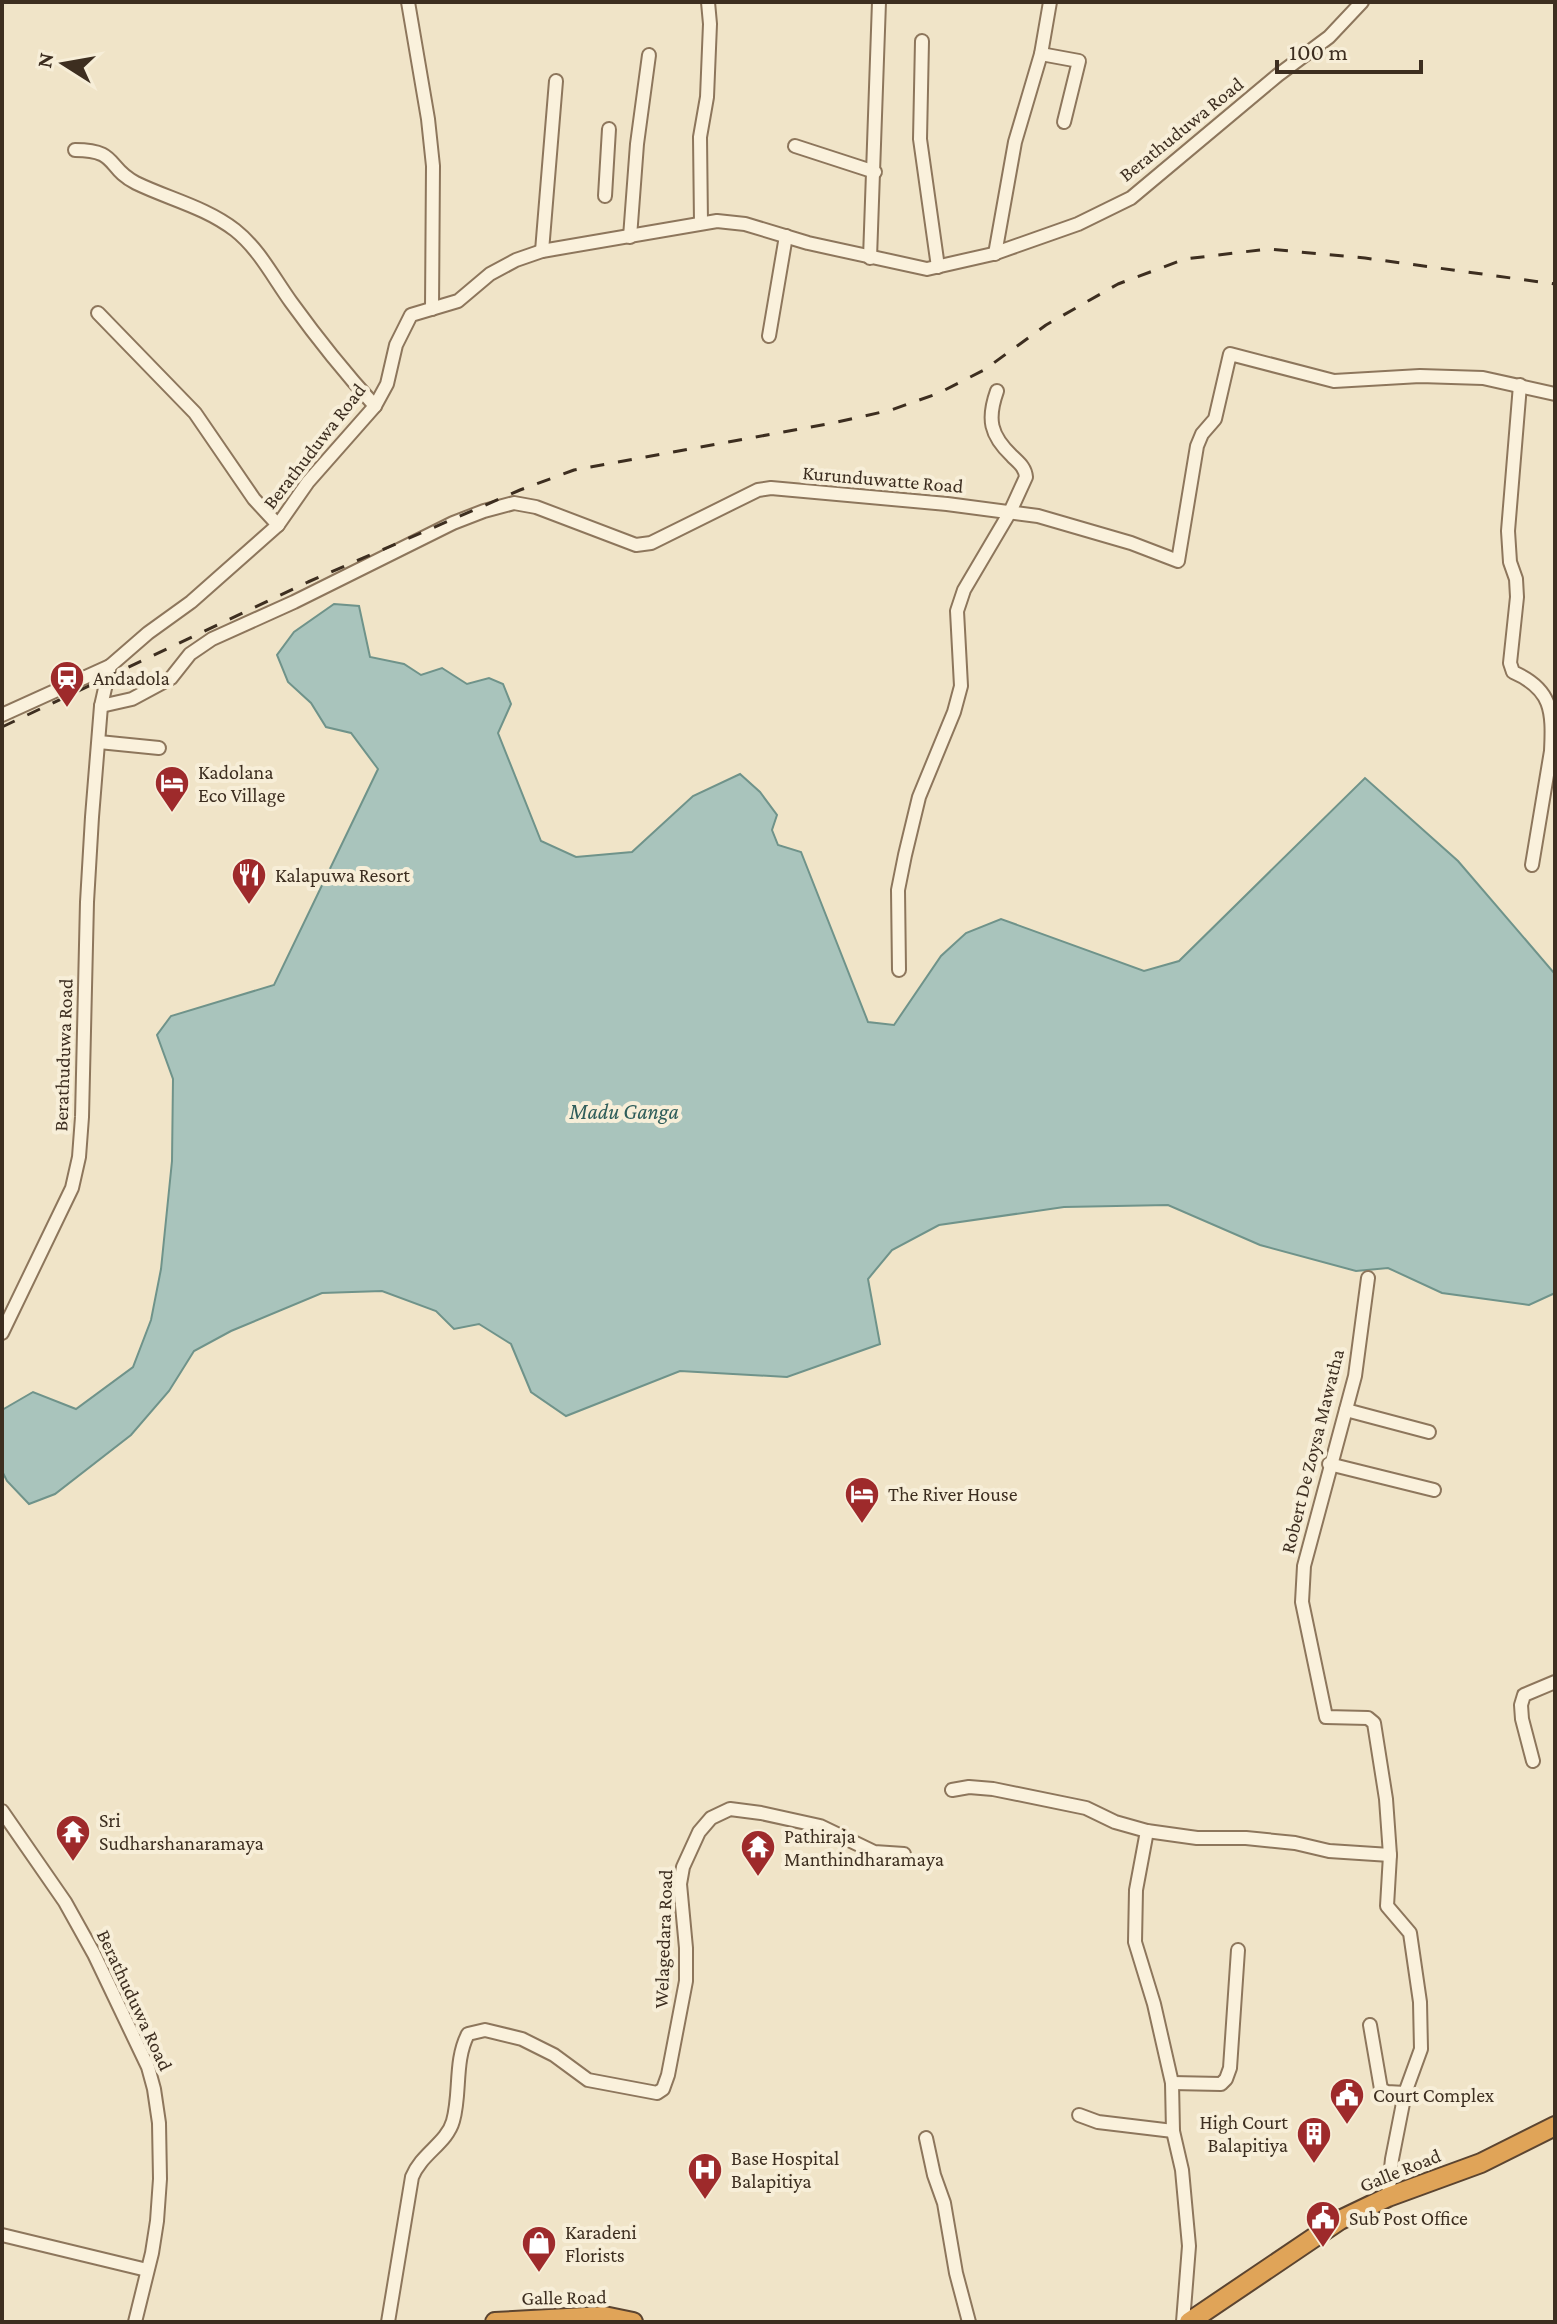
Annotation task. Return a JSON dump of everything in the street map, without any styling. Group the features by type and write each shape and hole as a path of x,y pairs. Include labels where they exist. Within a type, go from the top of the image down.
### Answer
{"highway":[{"name":"Galle Road","path":"1186,2322 1334,2223 1388,2197 1481,2163 1555,2126"},
{"name":"Galle Road","path":"495,2322 604,2316 633,2322"}],"street":[{"path":"408,2 433,166 432,309"},
{"path":"701,223 700,137 707,97 708,2"},
{"path":"870,258 879,2"},
{"path":"995,254 1015,142 1041,54 1050,2"},
{"name":"Berathuduwa Road","path":"2,1333 72,1188 79,1157 87,902 101,706 110,666 191,602 278,525 308,482 375,406 387,384 396,345 411,315 458,301 490,274 542,251 701,223 729,222 870,258 927,269 995,254 1078,224 1131,198 1278,75 1329,37 1362,2"},
{"path":"922,41 920,139 938,267"},
{"path":"1041,54 1079,61 1064,122"},
{"path":"630,237 649,55"},
{"path":"542,251 556,81"},
{"path":"605,196 609,129"},
{"path":"795,146 875,172"},
{"path":"75,150 105,154 133,181 192,205 234,229 260,255 323,344 375,406"},
{"path":"608,166 635,169"},
{"path":"769,336 786,236"},
{"path":"98,313 195,413 254,499 278,525"},
{"name":"Kurunduwatte Road","path":"101,706 132,699 171,678 190,654 212,639 453,523 514,503 536,507 636,545 651,543 758,490 771,488 947,504 1038,516 1178,561 1197,446 1202,434 1215,419 1230,354 1334,381 1420,376 1483,378 1555,394"},
{"path":"1520,385 1508,531 1517,597 1510,663 1513,672 1532,680 1543,691 1549,709 1553,751 1532,865"},
{"path":"899,970 898,890 905,855 919,797 954,712 961,686 957,611 964,590 1023,486 1026,472 994,433 989,414 997,391"},
{"path":"2,715 110,666"},
{"path":"99,742 159,748"},
{"name":"Robert De Zoysa Mawatha","path":"1368,1278 1355,1376 1304,1566 1302,1602 1326,1717 1368,1718 1374,1723 1386,1799 1390,1855 1387,1906 1410,1933 1420,2002 1421,2049 1405,2093 1388,2197"},
{"path":"1346,1410 1429,1432"},
{"path":"1329,1464 1434,1490"},
{"path":"1533,1761 1521,1705 1524,1695 1555,1682"},
{"path":"952,1790 969,1787 993,1789 1086,1808 1124,1825 1147,1831 1197,1838 1258,1839 1329,1851 1390,1855"},
{"name":"Welagedara Road","path":"388,2322 412,2177 423,2156 439,2143 453,2122 461,2054 468,2034 485,2030 522,2039 554,2055 588,2080 657,2093 663,2089 668,2075 686,1981 680,1884 683,1867 699,1832 711,1818 730,1809 761,1813 820,1826 874,1852 904,1854"},
{"name":"Berathuduwa Road","path":"2,1811 65,1902 94,1954 148,2067 154,2089 159,2123 157,2221 135,2322"},
{"path":"1147,1831 1136,1890 1135,1942 1154,2004 1172,2083 1173,2131 1182,2170 1189,2246 1186,2322"},
{"path":"1172,2083 1221,2084 1226,2079 1230,2068 1238,1950"},
{"path":"1370,2025 1381,2089 1405,2093"},
{"path":"1079,2115 1098,2122 1173,2131"},
{"path":"926,2138 944,2203 956,2273 969,2322"},
{"path":"2,2235 147,2270"}],"water":[{"name":"Madu Ganga","path":"334,604 359,606 370,657 404,664 421,675 442,668 467,684 489,678 503,684 511,704 498,733 541,841 576,857 632,852 693,796 740,774 760,792 777,815 772,830 778,845 801,852 868,1022 894,1025 941,956 966,933 1001,919 1144,971 1179,961 1365,778 1458,861 1555,974 1555,1293 1529,1305 1442,1293 1388,1268 1356,1271 1260,1245 1168,1205 1064,1207 939,1225 892,1250 868,1279 880,1344 787,1377 680,1371 566,1416 531,1392 511,1344 479,1324 454,1329 436,1311 382,1291 322,1293 231,1331 194,1351 169,1391 131,1435 55,1494 29,1504 7,1481 2,1471 2,1410 33,1392 76,1409 133,1367 151,1320 161,1269 172,1161 173,1079 157,1035 171,1016 274,985 378,769 351,733 326,727 311,703 288,682 277,655 294,632"}],"railway":[{"path":"2,727 308,582 520,490 574,470 833,423 891,410 939,393 984,370 1046,325 1118,284 1185,259 1268,249 1365,258 1555,284"}],"place":[{"name":"Andadola","path":"67,709"},
{"name":"Kadolana Eco Village","path":"172,814"},
{"name":"Kalapuwa Resort","path":"249,906"},
{"name":"The River House","path":"862,1525"},
{"name":"Sri Sudharshanaramaya","path":"73,1863"},
{"name":"Pathiraja Manthindharamaya","path":"758,1878"},
{"name":"Court Complex","path":"1347,2126"},
{"name":"High Court Balapitiya","path":"1314,2165"},
{"name":"Base Hospital Balapitiya","path":"705,2201"},
{"name":"Sub Post Office","path":"1323,2249"},
{"name":"Karadeni Florists","path":"539,2274"}]}
